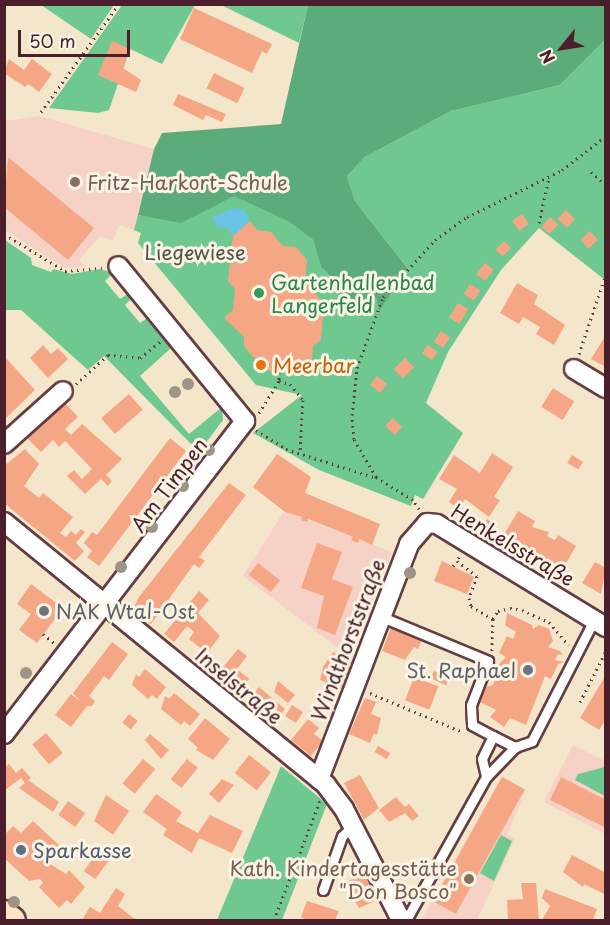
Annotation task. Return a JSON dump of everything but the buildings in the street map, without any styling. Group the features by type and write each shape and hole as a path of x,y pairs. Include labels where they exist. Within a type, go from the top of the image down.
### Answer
{"main road":[{"path":"4,913 13,921"}],"street":[{"path":"109,266 172,332 245,421"},
{"path":"574,369 606,388"},
{"path":"5,442 63,391"},
{"name":"Am Timpen","path":"4,734 245,421"},
{"name":"Inselstraße","path":"4,522 322,782 355,830 400,921"},
{"name":"Henkelsstraße","path":"427,523 437,524 600,623"},
{"name":"Windthorststraße","path":"322,782 354,686 409,544 427,523"}],"lane":[{"path":"382,617 488,661 471,705 472,725 515,747"},
{"path":"406,921 486,777 515,747 531,741 573,658 600,623"},
{"path":"486,777 482,759 492,736"},
{"path":"323,890 342,836 355,830"}],"path":[{"path":"41,112 119,4"},
{"path":"376,477 357,450 352,415 357,368 382,297 435,240 467,217 549,177 606,136"},
{"path":"591,172 606,185"},
{"path":"539,223 549,177"},
{"path":"4,234 65,271 109,266"},
{"path":"574,369 606,274"},
{"path":"63,391 72,388 108,355 140,358 172,332"},
{"path":"269,399 279,381 279,372"},
{"path":"279,381 290,384 303,400 300,453"},
{"path":"245,421 271,441 300,453 376,477 413,500 427,523"},
{"path":"453,566 468,544"},
{"path":"457,561 477,576 469,598 471,606 493,619"},
{"path":"488,661 494,647 493,619 498,611 510,608 536,616 561,633 573,658"},
{"path":"580,702 606,651"},
{"path":"354,686 463,732 472,725"},
{"path":"274,921 322,782"}],"shaded area":[{"name":"Fritz-Harkort-Schule","path":"39,116 154,149 134,230 119,225 113,241 100,236 79,260 85,266 65,268 5,230 5,121"},
{"path":"284,511 392,552 350,657 243,576"},
{"path":"573,745 605,761 605,834 544,802"},
{"name":"Kath. Kindertagesstätte \"Don Bosco\"","path":"502,776 526,790 507,835 515,839 477,920 421,920"}],"green space":[{"path":"114,4 91,39 41,5"},
{"path":"122,5 195,5 162,64 130,49 109,110 98,113 49,108"},
{"path":"221,5 308,5 299,43"},
{"path":"308,5 605,5 605,40 560,85 451,111 365,157 347,176 355,201 408,269 379,311 376,298 341,301 337,284 321,267 313,240 290,222 234,196 181,223 138,215 154,149 162,133 281,124"},
{"name":"Liegewiese","path":"605,40 605,280 539,228 501,270 448,352 426,403 463,433 423,499 415,495 411,506 319,470 253,433 302,395 256,385 138,243 141,233 134,230 138,215 182,222 233,195 291,222 313,240 321,267 337,285 341,300 376,298 379,310 408,269 355,201 347,176 365,157 451,111 560,85"},
{"path":"5,240 31,258 32,265 51,272 53,269 72,274 100,269 113,273 105,281 120,299 129,293 133,297 125,305 140,323 149,317 181,354 180,357 171,348 140,376 189,434 222,407 223,420 199,452 104,356 88,370 21,310 5,310"},
{"path":"281,766 327,804 282,920 217,920"},
{"path":"605,767 605,796 575,780 578,774"},
{"path":"501,835 512,841 494,881 480,873"}],"water":[{"path":"235,208 244,210 250,221 233,236 226,227 218,228 212,217"}],"place":[{"name":"Fritz-Harkort-Schule","path":"75,182"},
{"name":"Gartenhallenbad Langerfeld","path":"259,293"},
{"name":"Meerbar","path":"261,365"},
{"name":"NAK Wtal-Ost","path":"44,611"},
{"name":"St. Raphael","path":"528,670"},
{"name":"Sparkasse","path":"21,850"},
{"name":"Kath. Kindertagesstätte \"Don Bosco\"","path":"469,879"}]}
